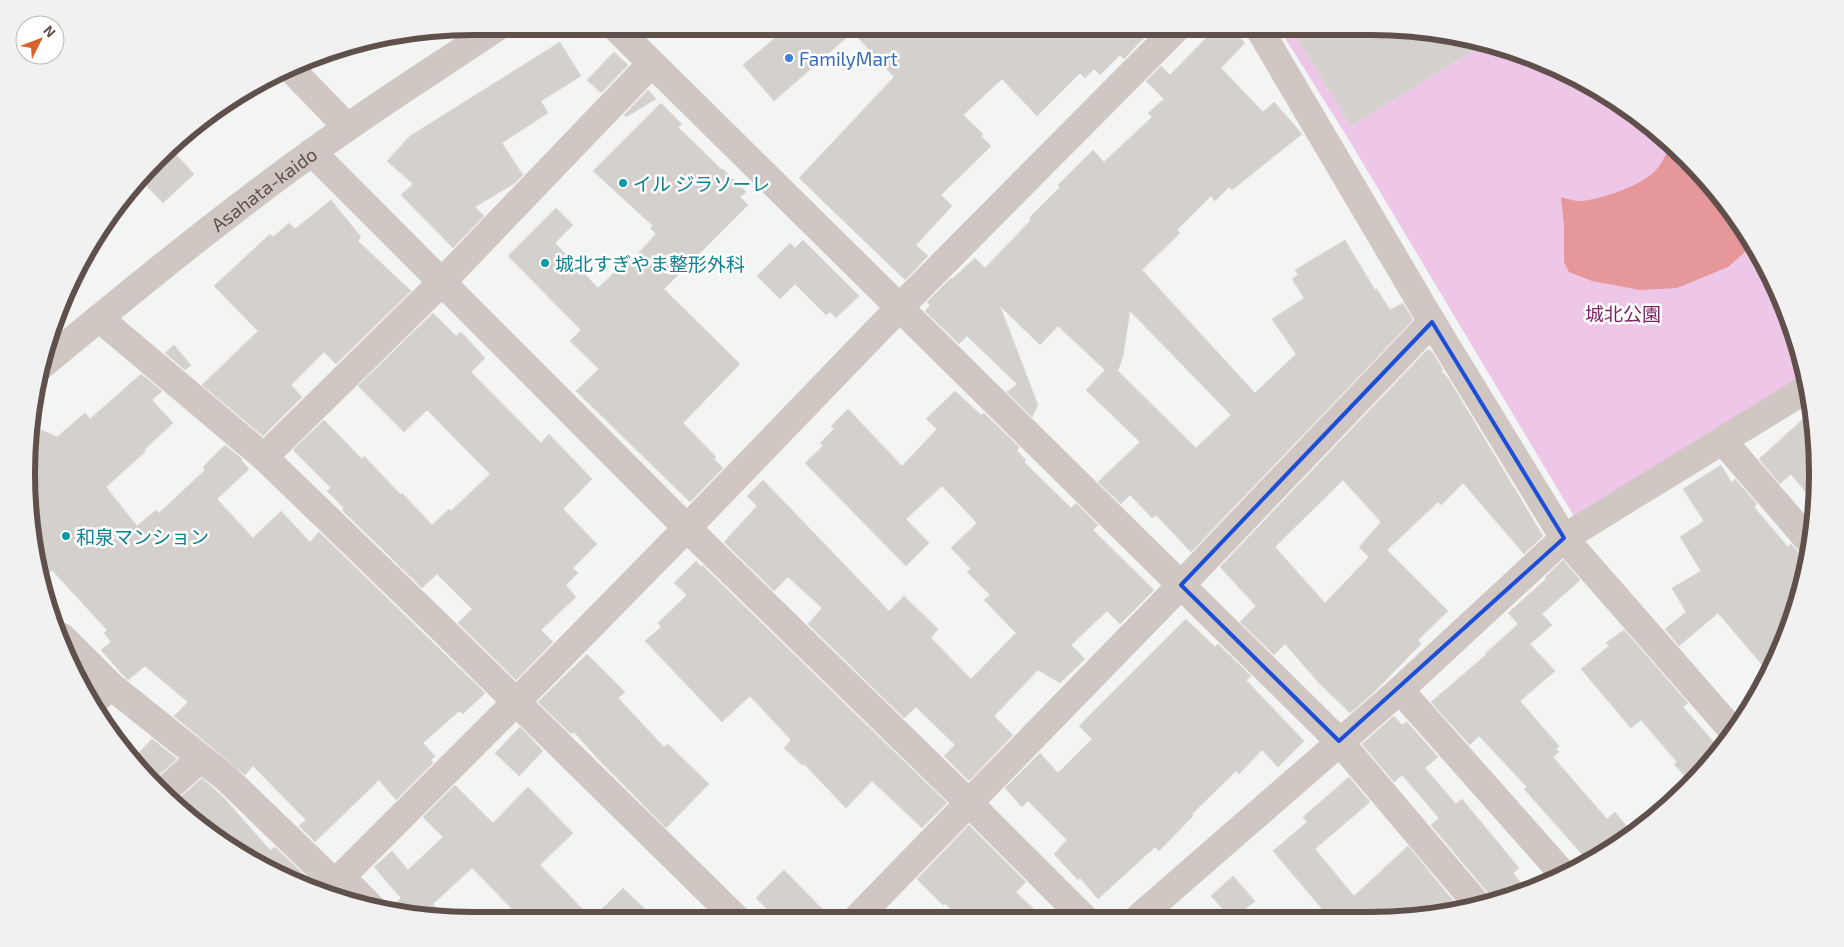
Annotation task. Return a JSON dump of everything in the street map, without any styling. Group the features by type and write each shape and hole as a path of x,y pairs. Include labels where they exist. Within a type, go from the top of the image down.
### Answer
{"street":[{"name":"Asahata-kaido","path":"51,358 175,257 312,152 485,35"},
{"path":"623,35 1340,741 1473,900"},
{"path":"334,884 515,703 900,307 1170,35"},
{"path":"1263,35 1432,322 1564,538 1728,726"},
{"path":"264,457 441,283 651,64"},
{"path":"295,73 347,127"},
{"path":"312,152 687,528 1078,912"},
{"path":"99,318 264,457 730,912"},
{"path":"863,912 1181,585 1432,322"},
{"path":"1145,912 1400,690 1564,538 1802,392"},
{"path":"1722,441 1804,536"},
{"path":"74,653 103,694 201,758 226,778 334,884 350,894"},
{"path":"1400,690 1559,869"},
{"path":"167,788 201,758"}],"highlighted area":[{"path":"1432,322 1564,538 1339,741 1181,585"}],"green space":[{"name":"城北公園","path":"1283,35 1399,36 1456,43 1511,58 1564,80 1614,109 1660,144 1681,163 1718,207 1735,230 1764,280 1786,333 1799,381 1575,518 1349,140"}],"shaded area":[{"path":"1668,151 1681,163 1718,207 1747,250 1728,267 1677,288 1640,290 1592,281 1569,272 1564,262 1564,226 1561,197 1583,201 1611,194 1641,182 1655,171"}],"building":[{"path":"779,35 850,35 774,101 743,65"},
{"path":"856,35 1146,35 1124,59 1120,55 1100,75 1094,69 1085,78 1080,73 1037,116 1002,79 963,115 983,134 981,136 991,146 941,195 952,206 916,245 928,256 905,280 799,178 894,77"},
{"path":"1209,35 1237,35 1245,43 1221,68 1263,112 1274,102 1302,134 1232,190 1229,187 1215,201 1211,196 1177,230 1180,233 1142,270 1255,393 1296,354 1272,319 1304,298 1292,279 1298,275 1295,270 1345,240 1375,290 1377,289 1390,310 1403,303 1413,320 1191,552 1156,515 1152,518 1130,495 1121,504 1098,482 1140,442 1086,390 1105,370 1058,326 1040,345 1000,306 1038,405 1032,417 1007,392 1017,384 967,336 959,344 925,311 930,305 927,302 975,258 985,268 1031,220 1029,218 1060,187 1058,185 1093,150 1104,162 1152,117 1148,113 1164,99 1146,81 1161,66 1170,75","holes":["1130,311 1231,415 1196,448 1118,371 1123,356"]},
{"path":"1295,35 1399,36 1456,43 1477,48 1351,126"},
{"path":"560,42 581,76 541,101 548,113 502,143 523,175 515,183 475,207 484,216 453,248 401,195 413,184 387,161 410,136"},
{"path":"614,52 628,65 601,93 587,80"},
{"path":"648,90 656,99 626,117 624,115"},
{"path":"661,103 682,124 678,127 746,192 740,197 748,205 664,289 740,364 683,423 716,457 714,459 723,468 690,502 576,391 599,369 570,341 581,330 508,256 556,208 573,225 555,243 598,288 617,270 620,273 656,234 650,228 653,226 593,171"},
{"path":"174,153 194,174 163,203 144,184"},
{"path":"331,200 361,237 358,241 411,291 336,364 324,352 291,385 302,397 263,436 202,385 258,331 214,286 270,234 273,237 289,223 295,229"},
{"path":"803,240 859,296 836,318 830,312 826,315 795,284 780,299 757,276 790,243 795,248"},
{"path":"433,313 456,336 461,332 485,358 471,372 541,443 549,434 592,479 563,509 597,544 573,568 578,573 566,585 576,597 541,630 553,642 516,680 458,623 472,609 437,574 422,588 342,510 344,508 327,491 331,488 293,450 324,420 362,459 364,456 432,525 449,509 451,511 490,474 427,410 404,432 358,386"},
{"path":"174,345 191,365 185,370 165,353"},
{"path":"1428,349 1433,353 1443,370 1441,371 1448,378 1543,536 1524,554 1463,483 1441,505 1438,502 1387,550 1448,611 1418,640 1421,644 1374,692 1350,713 1319,683 1285,644 1274,655 1240,622 1256,606 1220,567","holes":["1343,480 1381,522 1359,547 1369,557 1325,603 1275,547"]},
{"path":"141,374 162,391 152,400 173,423 144,450 146,451 106,487 137,526 156,510 159,513 205,470 203,467 225,445 242,459 249,469 217,499 253,538 281,511 310,542 319,532 485,693 463,714 459,711 423,743 435,756 431,760 433,763 396,800 379,780 315,842 299,826 306,820 253,766 245,775 174,716 188,702 145,666 128,680 101,650 111,642 104,633 107,630 52,570 47,574 43,559 36,502 35,474 38,428 57,437 85,413 90,419"},
{"path":"955,391 981,415 984,413 1019,447 1017,451 1026,460 1024,462 1071,508 1076,503 1098,525 1093,530 1154,590 1120,624 1107,611 1071,645 1085,659 1060,683 1038,670 994,716 1013,735 969,781 944,756 955,745 916,707 904,718 808,624 822,608 788,577 774,591 724,542 757,506 747,496 763,480 889,611 904,596 938,629 931,638 971,679 1016,633 984,600 990,595 967,572 971,569 951,548 977,523 942,486 906,519 929,543 906,566 805,463 823,446 820,443 834,429 831,426 848,409 902,466 937,429 926,419"},
{"path":"1805,417 1808,445 1808,495 1791,474 1780,484 1759,459"},
{"path":"1721,465 1732,483 1735,479 1757,504 1754,507 1788,547 1791,544 1801,556 1786,614 1764,667 1718,613 1679,646 1665,629 1686,612 1672,588 1701,571 1680,537 1704,521 1683,489"},
{"path":"1563,560 1580,580 1542,614 1552,625 1530,644 1555,671 1520,701 1559,746 1556,749 1559,752 1553,757 1607,819 1615,812 1628,828 1584,856 1524,789 1527,787 1479,736 1470,745 1431,702 1486,655 1518,624 1508,613 1546,579 1545,577"},
{"path":"696,561 947,803 922,828 872,781 846,808 804,764 802,765 784,748 791,740 750,696 722,722 645,641 661,627 658,623 687,595 674,583"},
{"path":"1186,619 1215,647 1218,644 1251,676 1246,680 1304,741 1278,767 1262,750 1239,774 1236,771 1192,814 1193,816 1159,851 1155,847 1098,899 1080,878 1078,880 1054,854 1067,840 1028,801 1022,807 1005,788 1040,753 1058,773 1092,739 1079,726"},
{"path":"1624,630 1688,703 1683,707 1715,744 1686,778 1674,764 1677,762 1641,720 1631,728 1581,669 1609,646 1606,643"},
{"path":"587,654 625,692 618,698 664,747 668,744 709,784 666,828 574,732 571,734 538,702"},
{"path":"1394,716 1402,725 1407,722 1438,757 1425,768 1456,804 1462,799 1519,868 1513,873 1522,885 1490,895 1431,825 1439,818 1402,775 1394,782 1362,744"},
{"path":"520,727 543,751 519,776 495,753"},
{"path":"152,739 177,759 157,777 137,754"},
{"path":"1349,777 1370,802 1315,849 1354,896 1408,846 1456,904 1399,911 1325,912 1273,851 1307,822 1303,817"},
{"path":"202,778 224,798 270,850 275,847 311,881 254,853 230,838 179,798"},
{"path":"455,785 493,823 528,787 573,833 540,865 585,912 515,912 472,868 433,904 439,910 398,906 396,903 401,898 374,867 392,851 408,870 443,837 423,817"},
{"path":"969,825 1026,882 1016,892 1037,912 955,912 945,904 943,905 917,879"},
{"path":"784,870 825,912 770,912 756,898"},
{"path":"1233,876 1255,901 1241,912 1225,912 1211,896"},
{"path":"623,888 648,912 599,912"}],"place":[{"name":"FamilyMart","path":"789,58"},
{"name":"イル ジラソーレ","path":"623,183"},
{"name":"城北すぎやま整形外科","path":"545,263"},
{"name":"和泉マンション","path":"66,536"}]}
